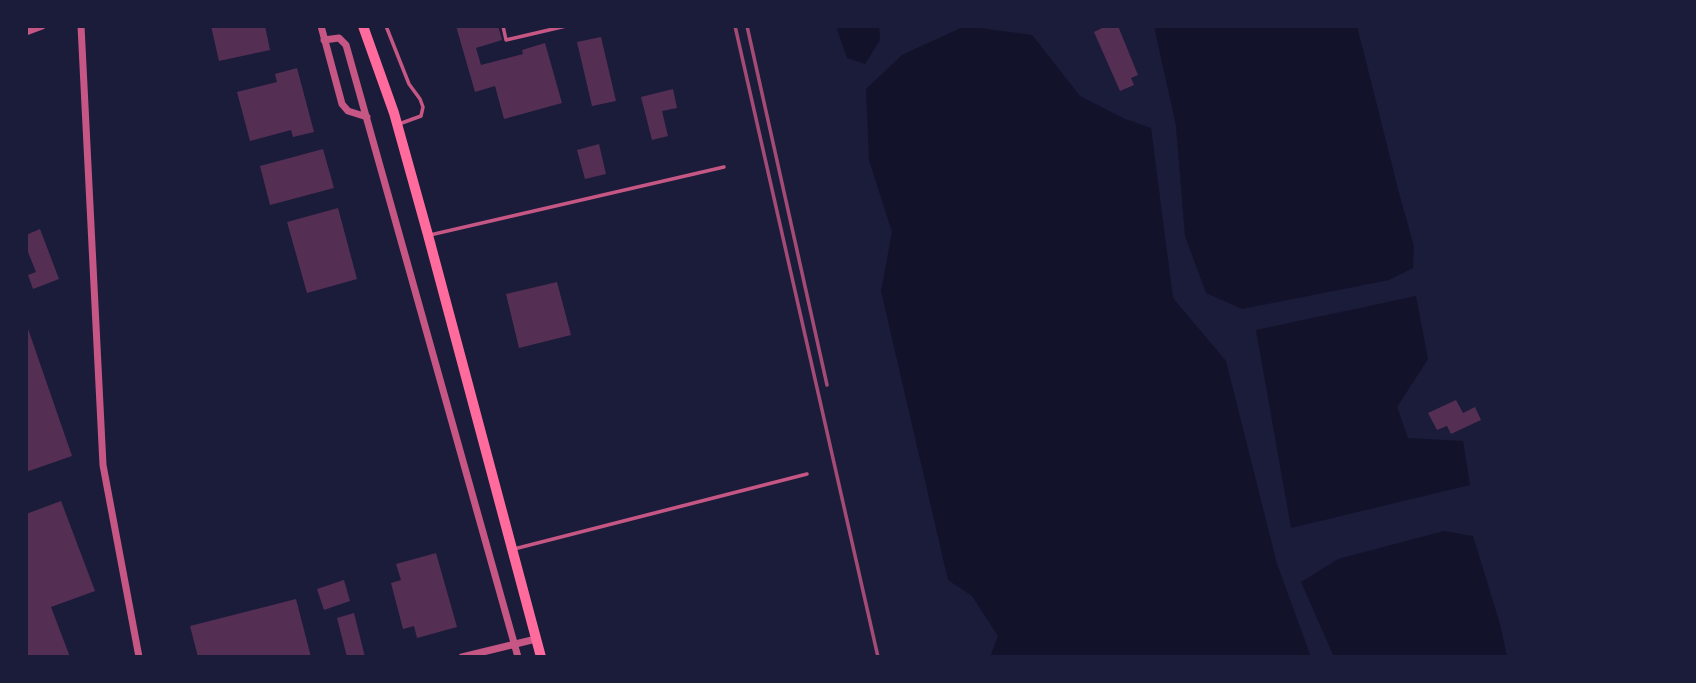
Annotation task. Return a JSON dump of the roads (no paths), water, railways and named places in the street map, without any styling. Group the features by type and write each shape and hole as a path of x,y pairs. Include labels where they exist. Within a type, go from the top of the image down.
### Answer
{"main road":[{"path":"363,26 397,125 541,657"}],"street":[{"path":"26,32 42,26"},
{"path":"81,26 103,465 139,657"},
{"path":"321,26 342,104 348,111 367,117"},
{"path":"324,40 339,38 346,45 518,657"},
{"path":"462,657 536,639"}],"lane":[{"path":"386,26 409,84 423,107 421,116 397,125"},
{"path":"503,26 506,40 566,26"},
{"path":"428,235 724,167"},
{"path":"512,550 807,474"}],"railway":[{"path":"735,26 878,657"},
{"path":"747,26 827,385"}]}
